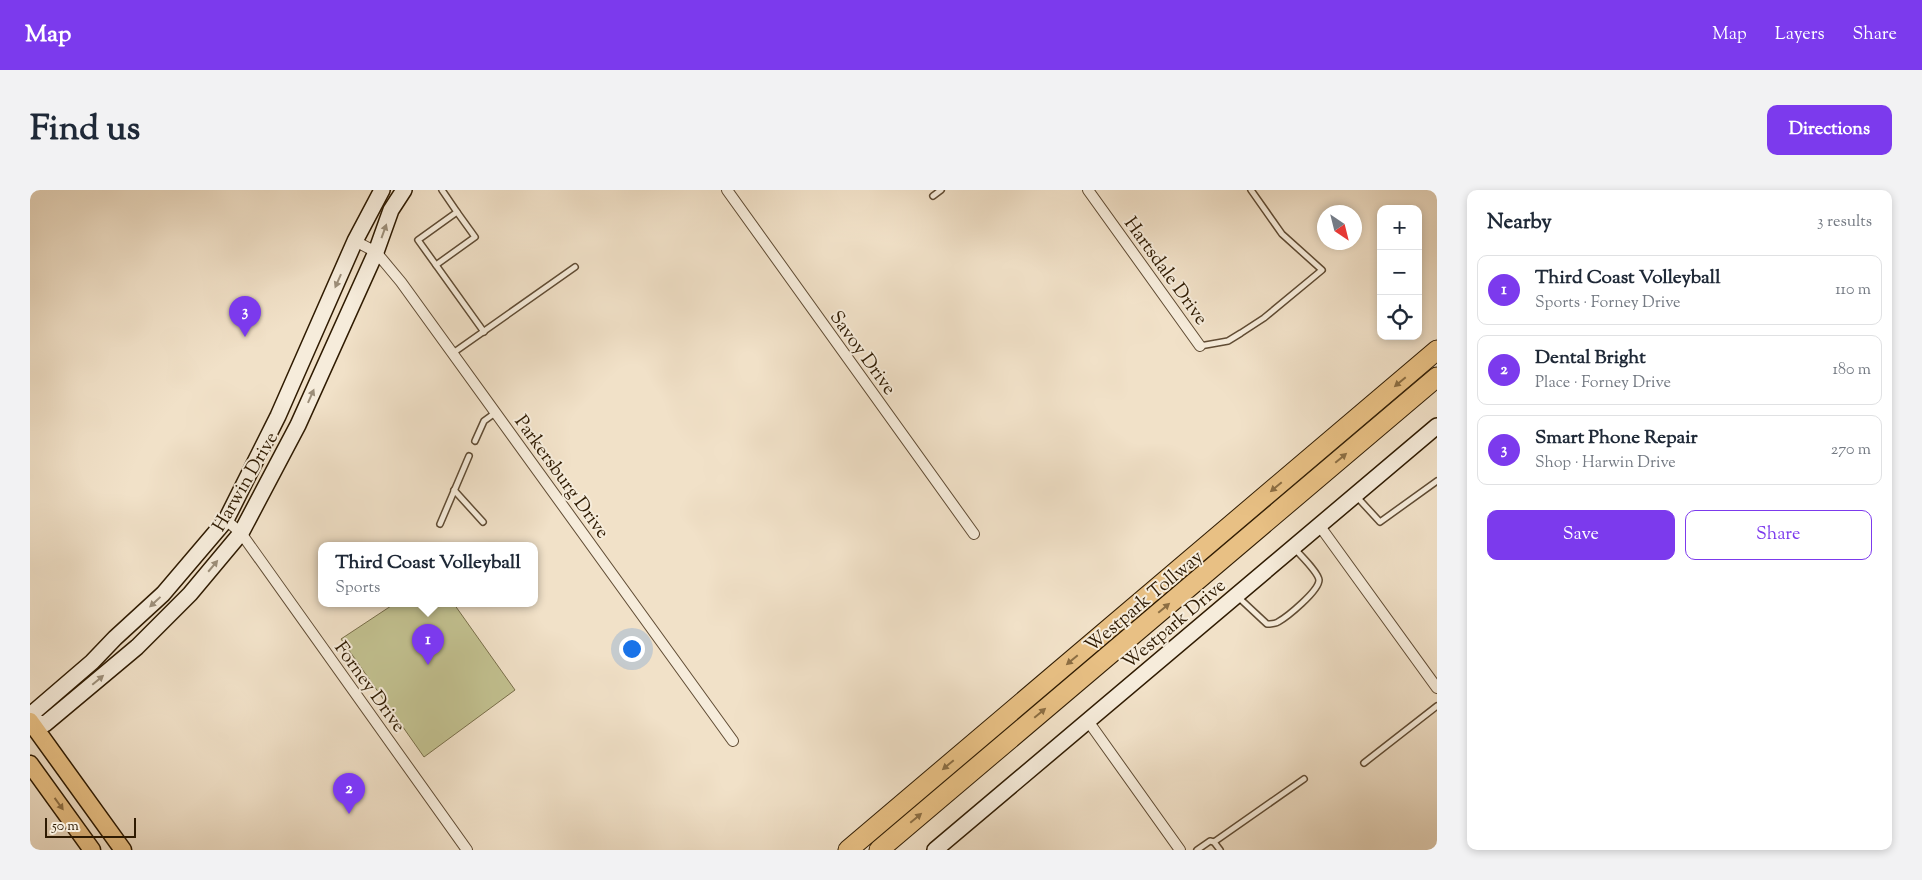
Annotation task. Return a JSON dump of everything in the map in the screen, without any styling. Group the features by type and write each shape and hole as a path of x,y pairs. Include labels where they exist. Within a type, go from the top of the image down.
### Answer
{"highway":[{"name":"Westpark Tollway","path":"848,850 1437,350"},
{"name":"Westpark Tollway","path":"879,850 1437,377"}],"main road":[{"name":"Harwin Drive","path":"382,190 355,241 278,416 226,520 163,594 92,662 35,711 30,722 45,724 137,647 190,594 241,533 298,425 376,252 391,210 404,190"},
{"path":"278,416 298,425"},
{"name":"Westpark Drive","path":"935,850 1437,426"},
{"path":"30,722 124,850"},
{"path":"30,764 92,850"}],"street":[{"name":"Savoy Drive","path":"727,190 974,534"},
{"name":"Hartsdale Drive","path":"1088,190 1200,346"},
{"name":"Parkersburg Drive","path":"355,241 376,252 401,282 733,741"},
{"name":"Forney Drive","path":"226,520 241,533 467,850"},
{"path":"1319,525 1437,688"},
{"path":"1088,721 1180,850"}],"lane":[{"path":"436,265 475,236 442,190"},
{"path":"933,196 942,190"},
{"path":"1200,346 1228,341 1242,333 1264,318 1322,270 1282,234 1250,190"},
{"path":"457,212 418,240 484,332"},
{"path":"453,353 575,267"},
{"path":"475,441 484,421 496,412"},
{"path":"440,524 469,456"},
{"path":"1355,495 1380,522 1437,481"},
{"path":"454,490 483,522"},
{"path":"1236,596 1267,624 1276,623 1284,618 1311,594 1319,581 1316,574 1294,546"},
{"path":"1364,763 1437,706"},
{"path":"1197,850 1210,841 1214,842 1304,780"},
{"path":"1214,842 1220,850"}],"shaded area":[{"path":"389,607 456,607 515,690 424,757 341,639"}],"place":[{"name":"Smart Phone Repair","path":"245,337"},
{"name":"Third Coast Volleyball","path":"428,665"},
{"name":"Dental Bright","path":"349,814"}]}
